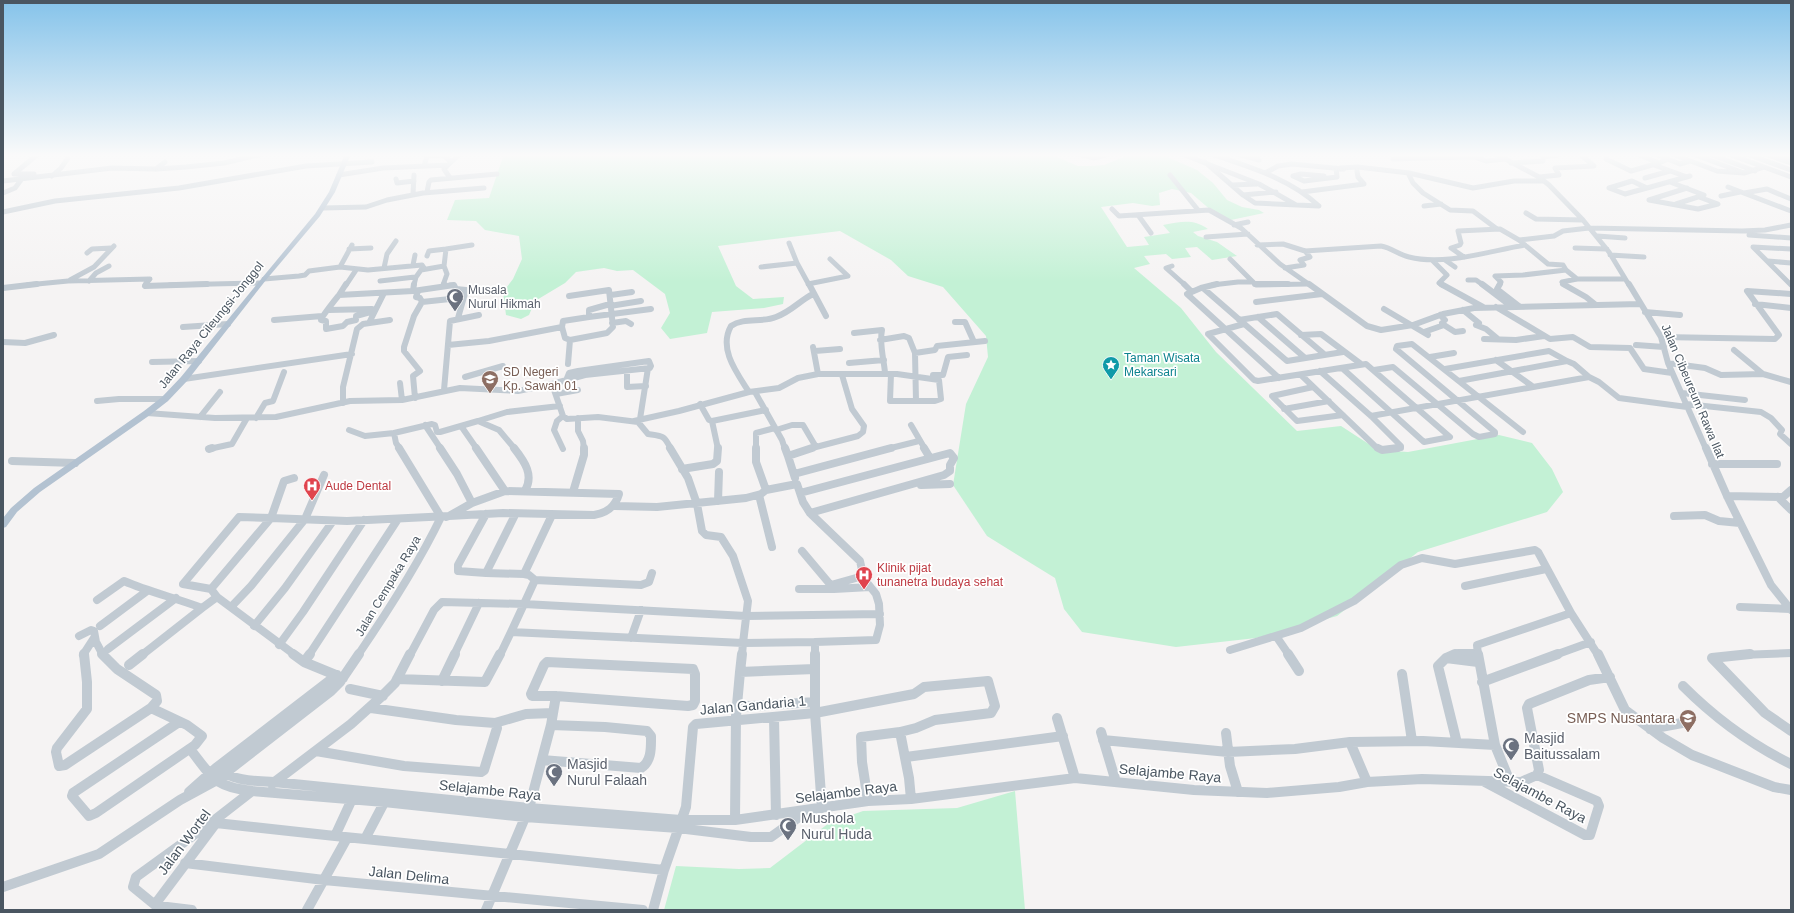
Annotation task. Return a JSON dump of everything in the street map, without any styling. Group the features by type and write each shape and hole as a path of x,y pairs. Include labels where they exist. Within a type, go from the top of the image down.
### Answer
{"main road":[{"name":"Jalan Raya Cileungsi-Jonggol","path":"3,525 24,500 165,399 199,361 262,281 323,208 329,197"}],"street":[{"path":"3,209 46,199 70,197"},
{"path":"3,212 55,201 102,197"},
{"path":"323,208 369,207 384,201 402,197"},
{"path":"1185,197 1197,213"},
{"path":"1245,197 1255,203 1320,206 1308,197"},
{"path":"1283,197 1298,206"},
{"path":"1429,197 1453,212 1473,211 1497,229"},
{"name":"Jalan Cibeureum Rawa Ilat","path":"1560,197 1597,236 1661,337 1672,373 1727,496 1771,585 1790,610"},
{"path":"1659,197 1648,200 1698,209 1718,204 1699,197 1674,204"},
{"path":"1755,197 1791,211"},
{"path":"1255,203 1290,201"},
{"path":"1424,206 1441,204"},
{"path":"1112,209 1118,216 1191,211 1197,213 1209,210 1248,234 1258,245 1307,284 1366,326 1374,329 1381,330 1413,325 1440,315 1463,310 1496,308 1504,306 1554,307 1640,304"},
{"path":"1526,213 1536,219 1583,220"},
{"path":"1138,215 1151,233"},
{"path":"1234,225 1248,222"},
{"path":"1519,240 1554,236 1563,231 1589,228 1765,230 1791,225"},
{"path":"1464,258 1452,248 1460,245 1461,242 1458,231 1503,230 1519,240 1548,264 1562,264 1566,270 1577,279"},
{"path":"1765,230 1791,249"},
{"path":"1206,237 1248,234"},
{"path":"1749,235 1791,238"},
{"path":"1597,236 1625,238"},
{"path":"384,268 387,254 396,241"},
{"path":"789,243 797,263 826,316"},
{"path":"1258,245 1283,244 1305,251 1380,246 1392,249 1408,257 1445,260 1464,258 1493,250 1524,244"},
{"path":"427,256 429,251 472,245"},
{"path":"68,281 90,269 113,247 92,249 87,253"},
{"path":"340,267 350,247 370,248"},
{"path":"1791,249 1753,247 1791,285"},
{"path":"1575,248 1644,257"},
{"path":"443,286 447,275 447,270 444,266 446,249"},
{"path":"1286,268 1304,265 1300,260 1310,258 1305,251"},
{"path":"413,265 415,255"},
{"path":"808,284 848,276 830,259"},
{"path":"1230,259 1253,282 1258,285 1307,284"},
{"path":"1432,260 1447,275 1439,283 1463,298 1471,299 1483,308"},
{"path":"1445,260 1455,267"},
{"path":"1768,261 1791,262"},
{"path":"761,267 797,263"},
{"path":"3,288 68,281 150,278 144,285 145,286 262,281 299,276 309,271 340,267 356,270 422,265 424,268"},
{"path":"89,281 96,273 109,266"},
{"path":"380,281 415,277 424,268 444,266"},
{"path":"1172,266 1166,268 1192,292"},
{"path":"274,320 322,316 329,310 356,270"},
{"path":"1519,306 1497,289 1501,282 1495,276 1522,275 1566,270"},
{"path":"1781,274 1791,275"},
{"path":"415,277 416,297 420,298 422,302"},
{"path":"1596,305 1586,297 1561,283 1577,279 1625,279"},
{"path":"1468,280 1476,280 1511,306"},
{"path":"1253,282 1236,282 1203,288 1187,294 1279,378"},
{"path":"562,322 565,338 570,340 607,333 613,327 608,283"},
{"path":"339,295 416,291 454,285 456,289 463,289 467,292 458,318"},
{"path":"1203,288 1286,361 1289,362 1304,357 1343,352"},
{"path":"1661,337 1778,337 1779,335 1747,291 1791,294"},
{"path":"569,296 610,292 632,292"},
{"path":"369,323 384,293"},
{"path":"511,632 743,643 876,640 878,637 880,614 877,598 863,576 864,568 860,561 810,513 803,502 788,456 776,429 766,410 732,366 729,357 727,334 731,326 737,322 775,318 794,309 802,299 813,294"},
{"path":"1256,302 1322,294"},
{"path":"422,302 450,299"},
{"path":"589,317 590,309 641,301"},
{"path":"415,398 413,376 420,371 404,351 404,346 414,316 422,302"},
{"path":"1755,304 1791,308"},
{"path":"1504,306 1514,315 1510,317"},
{"path":"1496,308 1544,336 1554,340 1574,337 1590,347 1630,348 1644,369 1672,373"},
{"path":"353,309 356,316"},
{"path":"448,345 485,341 589,317 651,309"},
{"path":"1384,309 1426,333 1444,325"},
{"path":"329,310 375,310"},
{"path":"322,316 321,320 326,321 326,329 344,326 347,322 356,320 356,316 375,310"},
{"path":"1463,310 1479,323 1476,325 1486,329 1498,339"},
{"path":"1645,312 1680,315"},
{"path":"1324,354 1279,315 1275,314 1258,317 1242,322 1226,330 1208,334 1254,380 1258,381 1366,364 1448,434 1450,438 1424,442 1342,368"},
{"path":"444,390 450,320 479,315"},
{"path":"1440,315 1445,319 1442,323 1444,325"},
{"path":"1258,317 1304,357"},
{"path":"343,403 343,387 357,329 361,325 390,320"},
{"path":"612,323 627,321 631,324"},
{"path":"955,322 965,322 974,342"},
{"path":"183,327 228,324"},
{"path":"1444,325 1456,332 1463,331"},
{"path":"552,384 563,416 567,419 598,417 637,420 752,392 779,388 794,379 818,374 842,375 888,373 925,376 939,380 941,399 935,401 890,401 888,373 880,340 882,332 880,329 854,333"},
{"path":"1301,335 1322,334 1360,364"},
{"path":"3,342 25,344 54,336"},
{"path":"880,340 906,336 913,346 915,353 916,401"},
{"path":"1484,338 1516,340 1544,336"},
{"path":"568,364 570,340"},
{"path":"915,353 935,350 937,346 985,341"},
{"path":"1374,370 1394,367 1473,434 1479,437 1496,433 1396,347 1412,344 1523,432"},
{"path":"1636,345 1664,348"},
{"path":"818,374 814,349 840,349"},
{"path":"1734,350 1764,374"},
{"path":"1445,369 1549,351 1567,362 1574,364 1589,377 1599,382 1619,398 1687,406 1761,412 1777,424 1782,430 1780,434 1791,444"},
{"path":"1430,357 1454,353"},
{"path":"184,379 352,354"},
{"path":"925,376 942,376 948,357 967,355"},
{"path":"849,363 884,360"},
{"path":"1496,360 1532,386"},
{"path":"152,362 199,361"},
{"path":"567,378 569,373 574,371 649,361 651,367 648,368 646,386 637,420"},
{"path":"1459,381 1567,362"},
{"path":"1668,363 1705,368 1717,374 1764,374 1791,382"},
{"path":"460,388 465,374 502,366"},
{"path":"147,413 200,417 256,418 296,414 360,400 402,400 444,390 460,388 484,388 518,391 552,384 567,378 648,368"},
{"path":"627,371 626,386 646,386"},
{"path":"1301,375 1377,448 1382,450 1401,448 1401,446 1371,416 1320,371"},
{"path":"256,418 265,403 273,401 284,372"},
{"path":"788,456 858,436 863,432 864,426 852,409 842,375"},
{"path":"1371,416 1589,377"},
{"path":"400,383 402,400"},
{"path":"1313,387 1272,396 1298,421 1343,415"},
{"path":"556,394 578,390"},
{"path":"200,417 220,392"},
{"path":"1682,393 1745,400"},
{"path":"97,401 119,399 165,399"},
{"path":"1284,409 1329,401"},
{"path":"682,470 713,464 717,461 718,446 712,421 709,420 700,404"},
{"path":"349,430 354,434 362,436 394,433 425,425 434,425 438,432 504,413 560,406"},
{"path":"712,421 766,410"},
{"path":"563,416 556,421 554,430 563,449"},
{"path":"209,449 232,444 247,418"},
{"path":"572,492 584,455 583,441 578,431 578,418"},
{"path":"637,420 648,434 662,436 666,439 682,470 688,478 698,504 702,531 706,534 721,537 733,556 748,601 736,714 735,820"},
{"path":"478,421 499,430 521,457 530,474 529,484 525,491"},
{"path":"766,490 756,462 756,433 796,424 803,425 816,447"},
{"path":"425,425 457,474 472,503"},
{"path":"911,425 930,458"},
{"path":"461,426 505,491"},
{"path":"394,433 396,443 444,517"},
{"path":"794,474 919,441"},
{"path":"800,493 950,453 954,458 950,465 950,471 938,477 810,513"},
{"path":"12,461 75,463"},
{"path":"1712,464 1777,464"},
{"path":"718,501 719,472"},
{"path":"231,607 251,586 306,518 324,475"},
{"path":"129,665 210,603 211,589 273,515 284,481 294,478"},
{"path":"615,506 662,508 698,504 759,495 766,490 797,484"},
{"path":"907,485 950,484"},
{"path":"211,589 183,584 239,517 273,515 333,521 444,517 486,514 594,516 606,513 615,506 619,496 617,493 505,491 472,503 444,517"},
{"path":"1727,496 1784,497 1790,492"},
{"path":"759,495 772,547"},
{"path":"1778,497 1791,510"},
{"path":"486,514 457,568 457,570 461,572 524,574 529,575 535,580 641,585 649,582 652,573"},
{"path":"486,573 514,515"},
{"path":"524,574 552,515"},
{"path":"1674,516 1705,515 1719,521 1740,523"},
{"name":"Jalan Cempaka Raya","path":"3,886 99,854 216,774 336,681 353,665 444,517"},
{"path":"304,662 322,637 398,519"},
{"path":"279,645 304,612 364,520"},
{"path":"254,626 286,588 333,521"},
{"path":"1230,650 1301,628 1354,601 1401,565 1422,558 1455,564 1533,550 1538,552 1571,613 1591,642 1610,677 1624,709 1673,744 1711,763 1774,787 1791,790"},
{"path":"802,551 833,587"},
{"path":"1465,586 1546,569"},
{"path":"833,587 863,576"},
{"path":"350,689 391,687 442,680 484,682 488,680 535,580"},
{"path":"97,600 124,581 147,591 176,598 231,607 279,645 336,681"},
{"path":"799,589 870,587"},
{"path":"100,626 147,591"},
{"path":"108,649 176,598"},
{"path":"263,791 371,708 391,687 434,610 440,603 452,601 524,604 746,616 880,614"},
{"path":"442,680 479,603"},
{"path":"1740,607 1790,610"},
{"path":"631,638 641,610"},
{"path":"1457,743 1438,666 1446,658 1478,653 1571,613"},
{"path":"79,636 93,630 94,638 99,649 109,663 156,695 157,701 151,708 71,760 59,766 56,752 57,748 87,709 83,655 94,638"},
{"path":"1276,636 1299,671"},
{"path":"815,642 815,713 822,808"},
{"path":"1482,682 1591,642"},
{"name":"Selajambe Raya","path":"1478,653 1482,682 1495,745 1510,782"},
{"path":"1791,653 1761,653 1712,658 1765,713 1791,731"},
{"path":"371,708 418,715 495,722 554,705 691,706 695,702 695,674 694,670 691,669 547,662 544,665 531,695 554,705"},
{"path":"740,672 815,669"},
{"path":"1402,674 1412,741"},
{"name":"Selajambe Raya","path":"679,824 735,820 868,801 911,799 1075,778 1194,790 1267,793 1339,787 1367,782 1422,779 1521,782 1537,775 1539,770 1527,708 1529,704 1589,680 1610,677"},
{"name":"Jalan Gandaria 1","path":"679,824 686,807 694,724 736,714 774,718 815,713 914,694 924,687 986,680 988,682 994,706 993,711 990,713 935,720 900,732"},
{"path":"1684,686 1697,700 1736,734 1791,764"},
{"path":"736,714 815,702"},
{"path":"486,910 527,813 551,725 554,705"},
{"path":"151,708 179,722 202,734 201,740 92,816 89,816 72,796 76,791 179,722"},
{"path":"774,718 776,815"},
{"path":"1057,718 1075,778"},
{"path":"316,751 396,765 481,772 484,769 497,728 495,722"},
{"path":"1650,729 1682,723"},
{"path":"542,760 641,768 644,767 649,761 651,736 647,731 551,725"},
{"path":"868,801 860,738 863,735 900,732 906,758 911,799"},
{"path":"1226,733 1228,752 1238,792"},
{"path":"906,758 1063,736"},
{"path":"1116,782 1102,736 1228,752 1295,749 1350,742 1412,741 1495,745"},
{"path":"1350,742 1367,782"},
{"path":"190,749 233,789 352,800 386,798"},
{"path":"216,774 238,780 274,782 357,791 386,798 527,813 679,824 751,837 771,837 810,810"},
{"name":"Selajambe Raya","path":"1482,780 1585,835 1590,835 1599,806 1598,803 1537,775"},
{"name":"Jalan Wortel","path":"162,907 185,863 216,821 252,791"},
{"path":"335,836 357,791"},
{"path":"365,839 386,798"},
{"path":"192,910 162,907 133,887 133,882 136,877 216,821 347,838 664,870"},
{"path":"653,910 679,824"},
{"path":"307,910 347,838"},
{"name":"Jalan Delima","path":"185,863 324,880 643,910"}],"green space":[{"name":"Taman Wisata Mekarsari","path":"489,197 1159,197 1160,205 1152,206 1133,203 1101,207 1127,247 1149,245 1144,237 1170,233 1163,225 1191,222 1197,223 1208,229 1193,232 1198,236 1217,242 1237,256 1212,260 1197,247 1185,248 1191,257 1172,259 1166,254 1144,256 1150,264 1134,268 1181,308 1216,352 1297,431 1341,426 1378,450 1408,452 1499,435 1532,443 1552,469 1563,492 1547,512 1418,552 1337,616 1256,638 1176,647 1082,632 1064,609 1055,578 987,536 953,485 966,404 988,357 986,336 943,287 908,276 891,260 840,231 718,246 736,286 753,299 784,297 783,304 764,308 712,312 707,333 670,339 661,328 670,313 665,294 633,270 617,271 604,268 576,272 565,283 535,301 529,315 521,319 506,315 503,292 513,279 522,259 519,236 485,230 476,221 447,220 455,200 489,198"},
{"name":"Taman Wisata Mekarsari","path":"1195,197 1224,197 1227,200 1242,207 1259,210 1264,213 1226,221 1220,218"},
{"path":"1015,791 1025,910 664,910 676,866 739,869 770,868 829,823 863,811 957,808"}],"place":[{"name":"Musala Nurul Hikmah","path":"455,312"},
{"name":"Taman Wisata Mekarsari","path":"1111,380"},
{"name":"SD Negeri Kp. Sawah 01","path":"490,394"},
{"name":"Aude Dental","path":"312,501"},
{"name":"Klinik pijat tunanetra budaya sehat","path":"864,590"},
{"name":"SMPS Nusantara","path":"1688,733"},
{"name":"Masjid Baitussalam","path":"1511,761"},
{"name":"Masjid Nurul Falaah","path":"554,787"},
{"name":"Mushola Nurul Huda","path":"788,841"}]}
